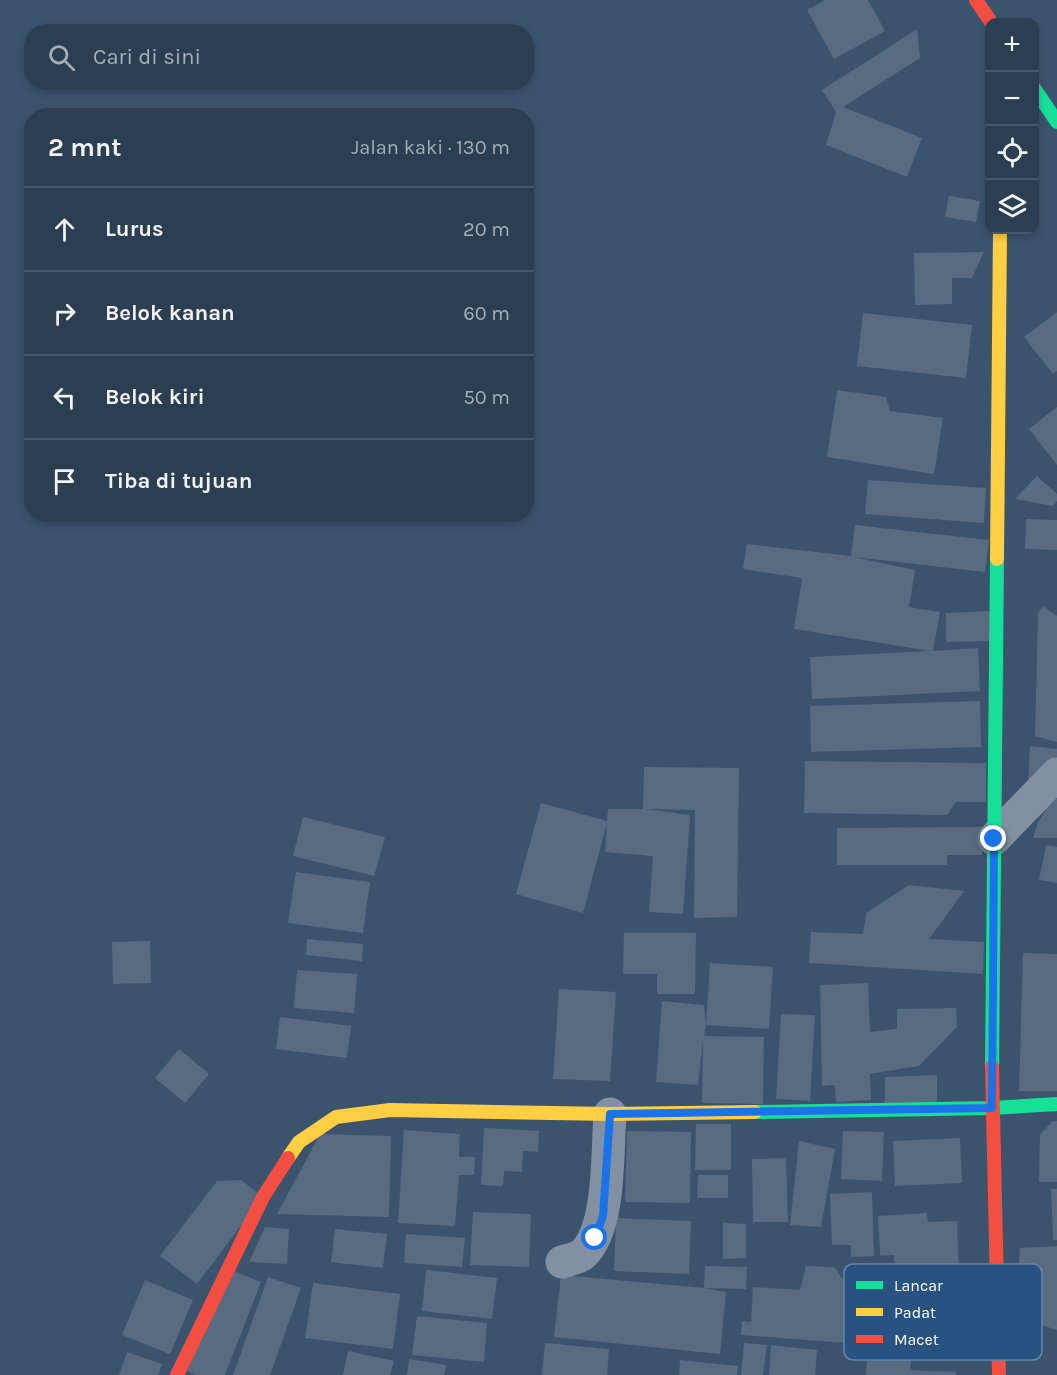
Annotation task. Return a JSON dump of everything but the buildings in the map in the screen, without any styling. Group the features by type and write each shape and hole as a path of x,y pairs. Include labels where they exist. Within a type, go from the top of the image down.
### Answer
{"main road":[{"path":"976,0 988,18"},
{"path":"1039,94 1057,122"},
{"path":"996,1264 992,1108 1000,234"},
{"path":"177,1375 264,1197 299,1142 336,1118 390,1110 610,1114 992,1108 1057,1104"},
{"path":"999,1360 999,1375"}],"street":[{"path":"994,839 1057,774"},
{"path":"562,1262 582,1255 595,1238 603,1216 610,1114"}],"traffic: fast":[{"path":"1039,95 1057,122"},
{"path":"992,1067 997,559"},
{"path":"755,1112 992,1108 1057,1104"}],"traffic: slow":[{"path":"997,559 1000,234"},
{"path":"288,1158 299,1142 336,1117 390,1110 610,1114 755,1112"}],"traffic: jam":[{"path":"976,0 988,18"},
{"path":"992,1067 996,1264"},
{"path":"177,1375 263,1197 288,1158"},
{"path":"999,1360 999,1375"}],"route":[{"path":"595,1238 603,1216 610,1114 992,1108 994,839"}]}
